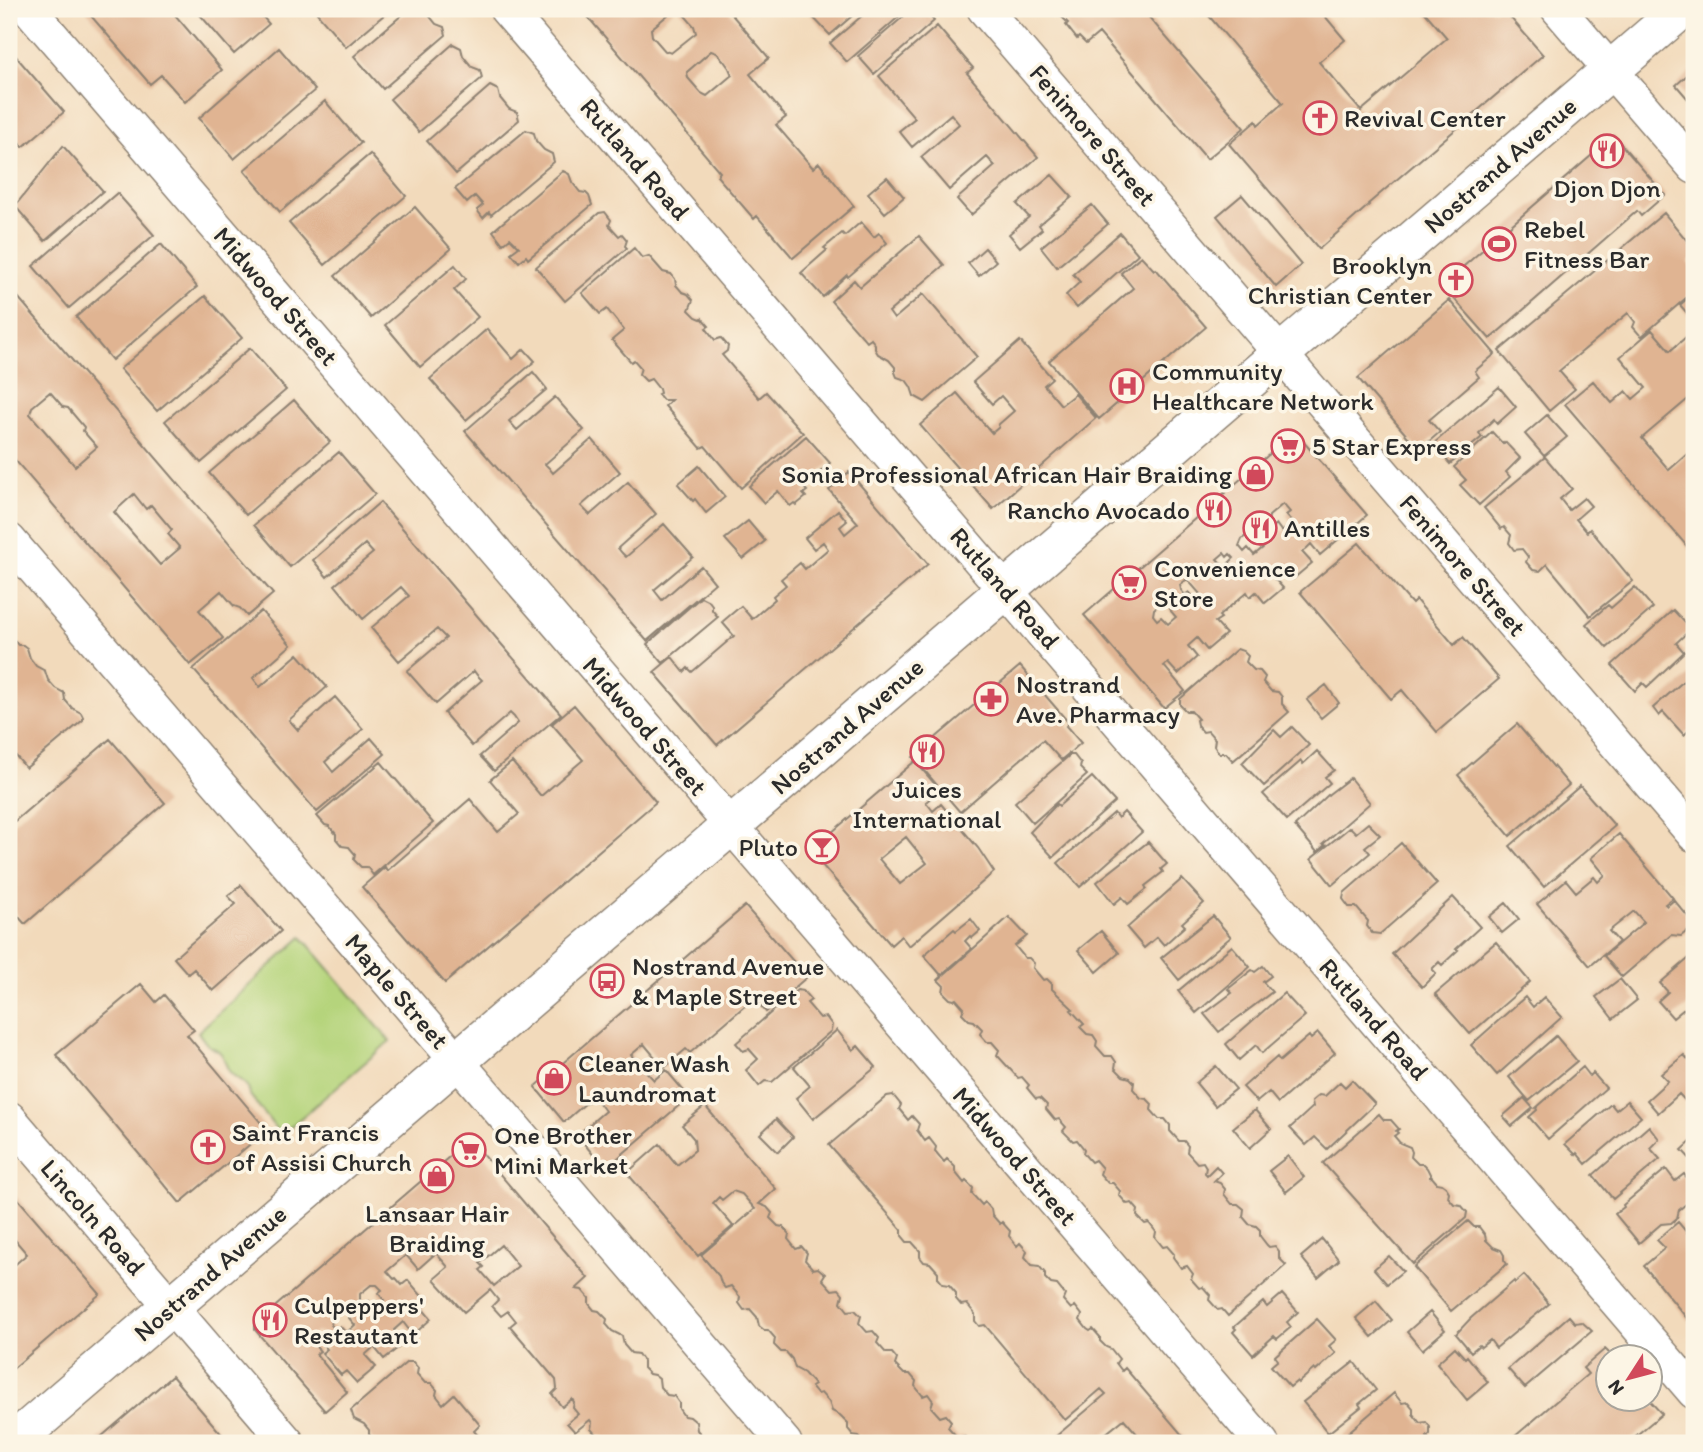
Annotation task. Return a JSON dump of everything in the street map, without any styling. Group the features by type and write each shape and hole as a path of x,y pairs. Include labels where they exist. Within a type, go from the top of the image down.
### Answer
{"main road":[{"name":"Nostrand Avenue","path":"12,1443 1682,9"}],"street":[{"name":"Midwood Street","path":"29,9 1262,1443"},
{"name":"Rutland Road","path":"506,9 1694,1392"},
{"name":"Fenimore Street","path":"984,9 1694,835"},
{"path":"1558,9 1694,167"},
{"name":"Maple Street","path":"9,540 785,1443"},
{"name":"Lincoln Road","path":"9,1118 288,1443"}],"green space":[{"path":"302,937 390,1041 281,1135 250,1095 246,1085 229,1071 220,1053 208,1045 198,1032"}],"building":[{"path":"85,9 170,9 222,70 185,102 161,75 150,84"},
{"path":"195,9 256,9 269,24 234,54"},
{"path":"322,9 391,9 346,47 317,13"},
{"path":"409,9 427,9 436,24 444,27 446,35 383,89 354,56"},
{"path":"581,9 675,9 651,29 652,36 665,51 671,53 696,33 694,26 676,9 727,9 769,58 750,74 786,117 776,125 813,168 819,163 854,206 793,258 757,216 754,219 717,176 720,172","holes":["711,51 717,53 732,75 707,96 688,78 687,72"]},
{"path":"814,9 860,9 830,35 809,13"},
{"path":"870,9 898,9 902,14 847,62 830,43"},
{"path":"912,9 924,9 934,21 874,74 858,56"},
{"path":"1052,9 1142,9 1244,128 1207,159 1099,33 1086,44 1079,37 1077,39 1066,25 1068,23"},
{"path":"1203,9 1319,9 1345,40 1319,62 1361,111 1447,38 1422,9 1503,9 1543,55 1319,249 1229,144 1256,121 1258,125 1283,103"},
{"path":"937,26 973,68 967,73 1038,157 971,215 957,199 995,166 987,157 949,190 921,157 959,124 951,114 912,147 899,131 915,118 879,76"},
{"path":"453,44 461,48 463,56 472,67 480,70 482,78 419,132 390,99"},
{"path":"279,48 315,90 234,159 199,118"},
{"path":"13,53 64,112 23,147 9,131 9,57"},
{"path":"1694,69 1694,106 1676,85"},
{"path":"490,86 498,90 500,98 509,109 517,112 519,120 456,174 427,141"},
{"path":"325,101 361,143 280,212 244,170"},
{"path":"526,130 534,133 536,141 552,154 554,162 491,215 489,212 483,218 477,210 483,205 475,196 467,203 455,189"},
{"path":"1614,136 1665,195 1641,216 1637,211 1490,339 1442,285"},
{"path":"63,146 103,191 45,241 15,206"},
{"path":"370,154 406,196 325,265 289,223"},
{"path":"563,171 569,174 580,192 589,196 592,205 528,259 526,256 519,262 511,253 519,247 510,238 503,244 493,231"},
{"path":"1052,175 1072,197 1039,225 1042,229 1020,247 1009,234 1029,217 1017,204"},
{"path":"887,177 904,197 885,213 868,193"},
{"path":"117,193 154,235 69,308 33,266"},
{"path":"1242,195 1301,265 1276,287 1217,216"},
{"path":"1092,205 1108,224 1057,267 1041,247"},
{"path":"415,207 451,249 371,318 335,276"},
{"path":"605,212 611,220 609,225 627,240 627,248 565,301 536,267 599,213"},
{"path":"1664,213 1694,249 1694,257 1688,263 1694,269 1694,291 1642,336 1633,327 1635,322 1628,313 1559,371 1575,389 1549,411 1499,351"},
{"path":"861,222 874,237 879,233 887,243 823,297 801,273 827,250 824,248 842,233 845,236"},
{"path":"1120,233 1138,254 1077,308 1066,295 1080,282 1073,274"},
{"path":"919,236 944,265 889,312 894,319 923,294 977,357 925,402 914,396 906,380 897,377 895,367 889,360 878,354 871,339 867,342 831,301 854,280 860,287"},
{"path":"161,244 197,287 112,360 76,317"},
{"path":"634,248 642,258 649,256 663,272 671,274 676,285 693,300 689,310 709,326 706,328 715,340 721,338 728,346 722,355 759,398 766,392 803,433 741,488 705,446 701,448 665,406 671,400 663,400 651,379 646,381 639,374 641,368 634,360 631,362 612,340 624,330 607,309 600,314 582,293"},
{"path":"985,248 996,261 979,276 968,263"},
{"path":"1141,256 1156,269 1206,327 1099,419 1049,361 1133,288 1121,273"},
{"path":"455,265 466,279 454,290 478,317 420,367 385,325"},
{"path":"1694,293 1694,321 1680,305"},
{"path":"17,296 273,594 247,616 221,591 199,610 223,638 190,665 9,453 9,303","holes":["50,392 63,407 68,408 97,447 75,466 30,414 32,407","134,494 146,509 151,505 172,530 168,534 180,548 160,565 114,512"]},
{"path":"205,296 242,338 157,411 120,369"},
{"path":"1449,300 1495,354 1475,371 1479,377 1429,420 1440,432 1419,450 1358,378"},
{"path":"487,329 513,359 524,349 535,361 466,420 430,379"},
{"path":"1652,330 1670,351 1694,330 1694,394 1642,438 1669,470 1694,448 1694,549 1691,551 1565,404 1593,381 1612,403 1626,391 1633,399 1646,388 1620,357"},
{"path":"1020,341 1052,378 1044,385 1061,405 1075,394 1096,418 993,509 920,425 957,393 992,433 1014,411 1001,396 992,404 973,382"},
{"path":"250,348 286,390 201,463 165,421"},
{"path":"533,372 547,389 509,421 517,430 555,397 584,430 545,464 553,473 592,439 620,472 581,506 590,515 628,482 656,514 618,548 622,553 626,557 664,524 693,557 654,590 662,600 701,566 715,583 647,641 465,431"},
{"path":"1499,387 1516,407 1497,424 1494,419 1479,433 1482,437 1450,464 1433,444"},
{"path":"294,400 330,442 246,515 209,473"},
{"path":"1547,415 1567,437 1544,456 1525,434"},
{"path":"1295,432 1367,515 1320,555 1311,544 1302,552 1312,563 1293,579 1283,568 1273,577 1283,588 1265,603 1256,592 1250,597 1247,592 1215,622 1226,634 1207,650 1197,638 1188,646 1197,657 1178,674 1168,663 1164,666 1185,691 1164,708 1084,615","holes":["1283,504 1290,512 1286,515 1293,523 1282,532 1276,524 1272,527 1268,522 1269,516","1255,529 1261,536 1258,539 1264,547 1254,555 1248,548 1244,552 1239,546 1242,539","1224,553 1227,557 1230,554 1234,558 1229,563 1236,570 1231,574 1217,559","1187,579 1201,595 1196,599 1189,592 1185,595 1180,585","1167,597 1174,605 1169,609 1176,617 1168,624 1161,617 1157,620 1153,615 1154,609"]},
{"path":"1492,432 1520,458 1506,472 1510,477 1479,505 1460,485 1466,480 1454,467"},
{"path":"806,436 830,463 803,487 807,491 803,494 806,497 796,505 794,503 790,506 778,491 764,503 749,486"},
{"path":"339,452 375,494 290,567 254,525"},
{"path":"1545,457 1572,489 1560,499 1569,510 1584,498 1591,506 1576,519 1587,532 1590,529 1633,581 1590,616 1547,564 1540,571 1533,570 1526,562 1528,557 1522,549 1514,550 1509,543 1511,535 1504,527 1501,529 1484,508"},
{"path":"699,466 725,497 706,513 678,484"},
{"path":"849,472 928,564 717,745 654,672 672,657 684,672 688,668 692,672 734,636 722,622 741,606 752,619 775,599 773,596 786,585 781,579 800,563 805,569 828,549 823,542 814,549 805,538 838,510 847,521 840,527 845,534 858,523 829,490"},
{"path":"380,502 561,714 494,771 480,756 518,723 514,717 510,713 472,746 444,713 482,680 474,671 436,704 407,671 446,638 437,629 399,661 371,628 409,596 401,587 363,619 335,585 373,553 365,544 327,577 313,560"},
{"path":"748,521 765,541 743,559 725,539"},
{"path":"1359,543 1412,604 1416,600 1454,645 1463,637 1499,679 1437,732 1402,690 1391,699 1300,592"},
{"path":"1635,587 1653,608 1607,648 1586,624 1608,605 1611,608"},
{"path":"701,597 709,601 718,617 663,663 647,644"},
{"path":"1673,610 1691,629 1676,643 1684,652 1647,687 1643,683 1635,691 1612,665"},
{"path":"261,611 291,645 253,678 260,687 298,654 327,687 289,720 298,730 335,697 363,729 325,762 333,772 371,738 385,754 317,812 193,669"},
{"path":"9,624 11,637 18,645 27,648 36,666 45,671 48,680 64,693 65,700 83,717 83,720 26,768 9,748"},
{"path":"1237,649 1248,656 1246,662 1254,670 1260,671 1265,677 1263,682 1271,691 1278,692 1282,697 1282,704 1289,712 1233,761 1226,753 1219,753 1214,746 1215,739 1208,731 1203,732 1197,725 1198,719 1180,705 1180,699"},
{"path":"1020,666 1069,723 1066,726 1081,743 1061,760 1043,740 960,812 913,757"},
{"path":"1694,672 1694,726 1684,735 1663,712 1659,716 1653,708"},
{"path":"1326,685 1339,703 1321,718 1307,700"},
{"path":"574,705 656,802 445,983 362,887 385,867 387,871 470,799 498,832 519,814 490,780 512,762 541,796 583,760 552,724"},
{"path":"1517,724 1569,785 1510,836 1458,775"},
{"path":"1292,727 1309,745 1264,786 1242,763 1274,730 1281,737"},
{"path":"110,739 165,803 25,924 9,906 9,826"},
{"path":"1317,751 1334,770 1325,777 1330,783 1287,820 1263,794 1301,761 1303,764"},
{"path":"1070,755 1074,755 1087,775 1033,823 1015,802"},
{"path":"915,761 940,790 926,802 933,811 941,804 978,848 994,872 909,946 901,936 891,945 810,851","holes":["906,837 927,863 900,884 879,859"]},
{"path":"381,762 433,823 373,875 367,867 361,867 354,860 355,854 349,847 342,846 336,839 336,834 317,816"},
{"path":"1092,777 1115,802 1053,857 1030,832 1057,804 1059,806"},
{"path":"1350,778 1370,803 1317,852 1295,826"},
{"path":"1580,786 1615,826 1544,887 1510,846"},
{"path":"1124,812 1142,832 1080,887 1058,863 1114,813 1118,818"},
{"path":"1368,823 1380,835 1365,847 1370,853 1332,885 1311,859 1350,827 1356,833"},
{"path":"1619,834 1673,898 1665,904 1667,906 1674,900 1691,920 1691,928 1681,936 1671,935 1622,977 1604,956 1644,922 1634,911 1609,931 1619,942 1590,966 1537,904 1566,880 1576,892 1594,877 1598,882 1605,875 1591,858"},
{"path":"1148,842 1167,864 1161,869 1163,872 1128,904 1122,897 1114,904 1097,882"},
{"path":"1401,843 1437,884 1380,934 1372,933 1367,926 1368,921 1356,907 1349,907 1343,899 1344,893"},
{"path":"1182,879 1204,903 1182,923 1185,926 1164,945 1157,937 1144,948 1127,928"},
{"path":"241,885 281,931 213,991 194,969 188,974 174,958 236,904 228,896"},
{"path":"1453,897 1480,927 1442,965 1439,962 1432,969 1436,973 1422,987 1392,954"},
{"path":"1506,903 1519,919 1502,933 1489,917"},
{"path":"745,906 807,977 766,1012 754,998 690,1053 686,1049 664,1068 644,1044 631,1055 654,1080 666,1070 689,1097 605,1169 577,1135 605,1111 594,1096 564,1122 535,1087"},
{"path":"1213,916 1231,937 1179,980 1161,958"},
{"path":"1009,917 1027,936 1015,946 1025,958 1034,963 1033,968 1043,980 1047,979 1052,984 1052,989 1073,1009 1071,1010 1084,1024 1080,1027 1087,1034 1093,1035 1097,1041 1096,1046 1105,1056 1112,1056 1116,1062 1115,1068 1134,1082 1133,1089 1141,1098 1152,1104 1151,1110 1159,1119 1165,1119 1170,1125 1170,1131 1179,1141 1184,1141 1188,1146 1187,1152 1197,1163 1203,1162 1205,1173 1207,1175 1216,1166 1222,1173 1214,1181 1225,1189 1224,1194 1232,1204 1238,1204 1244,1209 1243,1217 1260,1230 1260,1236 1267,1245 1275,1246 1279,1251 1279,1258 1286,1265 1228,1316 1209,1300 1210,1295 1203,1287 1199,1288 1191,1279 1193,1274 1187,1266 1181,1268 1173,1257 1174,1254 1167,1246 1163,1247 1149,1223 1145,1224 1137,1216 1138,1210 1132,1203 1127,1204 1113,1183 1108,1183 1100,1174 1102,1168 1095,1160 1091,1162 1077,1140 1073,1141 1063,1131 1066,1127 1059,1119 1055,1120 1046,1109 1047,1105 1040,1098 1036,1099 1022,1077 1018,1078 997,1055 999,1050 980,1034 982,1029 962,1013 964,1008 956,999 950,999 943,992 944,986 938,980"},
{"path":"971,919 980,931 965,941 972,949 941,975 924,955 954,929 956,931"},
{"path":"1101,931 1119,953 1097,972 1078,950"},
{"path":"1496,942 1530,982 1470,1034 1435,994"},
{"path":"1232,946 1250,967 1196,1013 1178,991"},
{"path":"1694,954 1694,1005 1692,1007 1690,1004 1673,1018 1658,1001 1668,992 1660,983"},
{"path":"1263,966 1271,976 1263,982 1272,992 1219,1032 1204,1014 1232,993 1228,989 1252,970 1255,972"},
{"path":"1620,979 1637,1000 1613,1019 1596,997"},
{"path":"141,984 156,1002 164,995 194,1030 187,1035 267,1130 180,1203 56,1055"},
{"path":"797,990 803,991 811,1000 807,1003 820,1018 826,1017 832,1025 831,1031 772,1082 765,1081 759,1086 746,1070 758,1059 749,1049 743,1051 736,1043"},
{"path":"1284,993 1305,1016 1262,1053 1256,1045 1239,1060 1226,1044"},
{"path":"1525,997 1533,1007 1544,997 1562,1017 1497,1075 1471,1045"},
{"path":"837,1030 853,1050 858,1046 876,1067 813,1119 796,1098 810,1086 794,1067"},
{"path":"1318,1033 1335,1053 1278,1103 1269,1092 1257,1102 1243,1087 1277,1057 1280,1061 1309,1036 1311,1039"},
{"path":"1556,1036 1577,1061 1529,1101 1509,1077"},
{"path":"1684,1055 1694,1066 1694,1105 1691,1107 1679,1094 1658,1113 1647,1100 1668,1081 1661,1074"},
{"path":"1216,1066 1236,1089 1215,1106 1196,1083"},
{"path":"1583,1067 1590,1076 1593,1073 1606,1088 1548,1139 1529,1117"},
{"path":"1352,1080 1375,1104 1327,1149 1315,1137 1306,1145 1290,1128 1313,1107 1312,1101 1319,1095 1325,1096 1340,1082 1345,1087"},
{"path":"893,1095 908,1120 912,1116 919,1124 917,1130 925,1141 929,1138 944,1162 947,1159 955,1167 955,1172 964,1183 966,1181 973,1188 972,1194 982,1205 985,1202 992,1215 1010,1231 1009,1236 1017,1246 1020,1243 1027,1251 1025,1257 1032,1265 1039,1266 1051,1284 1057,1285 1065,1295 1063,1300 1071,1309 1075,1306 1082,1315 1080,1320 1087,1329 1093,1329 1100,1341 1119,1359 1116,1363 1122,1371 1125,1368 1189,1443 1145,1443 1124,1419 1094,1443 1048,1443 1106,1394 1101,1389 1065,1420 985,1325 979,1326 975,1321 975,1314 967,1304 961,1305 956,1299 956,1293 938,1278 938,1272 930,1263 924,1262 920,1251 912,1242 907,1242 902,1236 902,1230 829,1145 887,1096"},
{"path":"1524,1098 1533,1108 1512,1126 1503,1116"},
{"path":"1627,1101 1641,1117 1586,1164 1565,1144 1611,1104 1616,1110"},
{"path":"705,1106 776,1189 759,1204 772,1213 770,1218 789,1234 788,1239 796,1249 802,1247 807,1253 805,1260 813,1269 818,1268 825,1274 822,1279 832,1290 839,1289 843,1294 841,1302 848,1311 855,1310 861,1316 859,1323 867,1332 873,1331 879,1338 877,1343 886,1353 892,1353 897,1359 895,1365 904,1374 910,1374 923,1396 928,1394 933,1401 931,1407 940,1417 946,1415 951,1421 948,1427 958,1438 964,1436 970,1443 866,1443 859,1436 853,1435 848,1429 848,1423 832,1411 829,1402 821,1393 817,1394 811,1387 814,1385 804,1373 795,1368 786,1352 781,1352 774,1345 775,1338 768,1330 759,1326 757,1317 750,1309 744,1310 739,1303 740,1297 731,1286 725,1288 719,1276 701,1255 755,1209 742,1194 733,1191 722,1200 719,1197 713,1203 733,1226 698,1256 627,1173 660,1144 677,1165 695,1150 694,1139 682,1125"},
{"path":"1255,1110 1271,1129 1250,1148 1233,1128"},
{"path":"1379,1114 1384,1120 1391,1120 1399,1129 1394,1136 1400,1143 1410,1147 1411,1157 1418,1164 1423,1164 1430,1178 1431,1176 1446,1187 1448,1197 1467,1212 1466,1218 1413,1264 1323,1163"},
{"path":"776,1119 793,1137 778,1152 760,1134"},
{"path":"1649,1126 1659,1139 1650,1148 1660,1159 1613,1199 1593,1175"},
{"path":"470,1139 588,1278 576,1289 582,1290 594,1310 607,1319 606,1324 612,1331 622,1336 624,1345 631,1353 638,1354 643,1361 643,1368 659,1379 660,1387 667,1395 674,1396 684,1416 696,1422 697,1430 703,1437 714,1443 610,1443 603,1436 597,1436 591,1429 590,1420 575,1432 567,1423 578,1414 573,1408 574,1402 572,1399 562,1407 552,1394 557,1389 556,1380 510,1326 516,1321 508,1311 501,1316 492,1306 498,1300 490,1290 464,1312 434,1279 448,1267 436,1253 418,1269 406,1255 387,1271 402,1285 408,1280 427,1302 421,1307 431,1319 413,1335 403,1322 394,1330 404,1343 384,1359 374,1347 365,1355 376,1367 357,1383 346,1371 341,1375 322,1353 327,1349 321,1342 326,1338 322,1333 316,1332 309,1338 320,1351 316,1354 347,1392 325,1411 255,1330 255,1324","holes":["501,1245 518,1266 494,1286 480,1270 484,1267 480,1263","371,1285 377,1285 382,1290 378,1293 384,1300 375,1309 369,1301 364,1306 360,1301 360,1294","343,1309 350,1309 353,1314 349,1318 355,1325 346,1333 340,1326 336,1330 331,1325 332,1319"]},
{"path":"1694,1139 1694,1163 1682,1150"},
{"path":"1288,1156 1304,1177 1286,1192 1269,1171"},
{"path":"1666,1169 1675,1181 1684,1174 1694,1186 1694,1197 1679,1210 1677,1218 1671,1223 1661,1224 1639,1243 1615,1214"},
{"path":"13,1193 100,1294 9,1372 9,1270 27,1254 9,1233 9,1197"},
{"path":"1468,1221 1474,1227 1479,1227 1493,1247 1501,1250 1507,1264 1451,1311 1414,1267"},
{"path":"1678,1222 1694,1241 1694,1327 1644,1266 1665,1248 1657,1240"},
{"path":"1322,1239 1339,1260 1318,1278 1301,1257"},
{"path":"1389,1256 1403,1271 1387,1284 1374,1269"},
{"path":"1524,1275 1549,1304 1496,1348 1490,1340 1471,1352 1456,1334 1471,1318"},
{"path":"1282,1294 1298,1312 1287,1322 1291,1327 1277,1339 1274,1336 1253,1355 1233,1332 1236,1329 1234,1327 1263,1302 1267,1307"},
{"path":"1376,1301 1392,1320 1372,1337 1356,1318"},
{"path":"1430,1312 1445,1330 1422,1350 1407,1332"},
{"path":"1569,1316 1575,1323 1582,1322 1592,1331 1525,1388 1508,1369"},
{"path":"1317,1319 1336,1340 1329,1346 1336,1353 1316,1371 1314,1369 1290,1387 1271,1366 1278,1360 1275,1356"},
{"path":"1455,1347 1465,1358 1467,1356 1488,1382 1467,1400 1437,1363"},
{"path":"1594,1358 1594,1414 1662,1414 1627,1443 1507,1443 1588,1374 1583,1368"},
{"path":"407,1362 413,1362 418,1368 417,1374 437,1390 436,1395 443,1404 454,1394 480,1425 474,1431 484,1443 376,1443 372,1440 369,1430 354,1419 351,1410"},
{"path":"1354,1362 1376,1390 1359,1404 1361,1407 1328,1433 1303,1402"},
{"path":"172,1376 223,1436 220,1439 223,1443 94,1443"},
{"path":"1394,1393 1402,1403 1408,1402 1420,1423 1426,1422 1430,1427 1427,1437 1432,1443 1337,1442"}],"place":[{"name":"Revival Center","path":"1320,118"},
{"name":"Djon Djon","path":"1607,151"},
{"name":"Rebel Fitness Bar","path":"1499,244"},
{"name":"Brooklyn Christian Center","path":"1456,280"},
{"name":"Community Healthcare Network","path":"1127,386"},
{"name":"5 Star Express","path":"1288,446"},
{"name":"Sonia Professional African Hair Braiding","path":"1256,474"},
{"name":"Rancho Avocado","path":"1214,510"},
{"name":"Antilles","path":"1260,528"},
{"name":"Convenience Store","path":"1129,583"},
{"name":"Nostrand Ave. Pharmacy","path":"991,699"},
{"name":"Juices International","path":"927,752"},
{"name":"Pluto","path":"822,847"},
{"name":"Nostrand Avenue & Maple Street","path":"607,981"},
{"name":"Cleaner Wash Laundromat","path":"554,1078"},
{"name":"Saint Francis of Assisi Church","path":"208,1147"},
{"name":"One Brother Mini Market","path":"469,1150"},
{"name":"Lansaar Hair Braiding","path":"437,1176"},
{"name":"Culpeppers' Restautant","path":"270,1320"}]}
